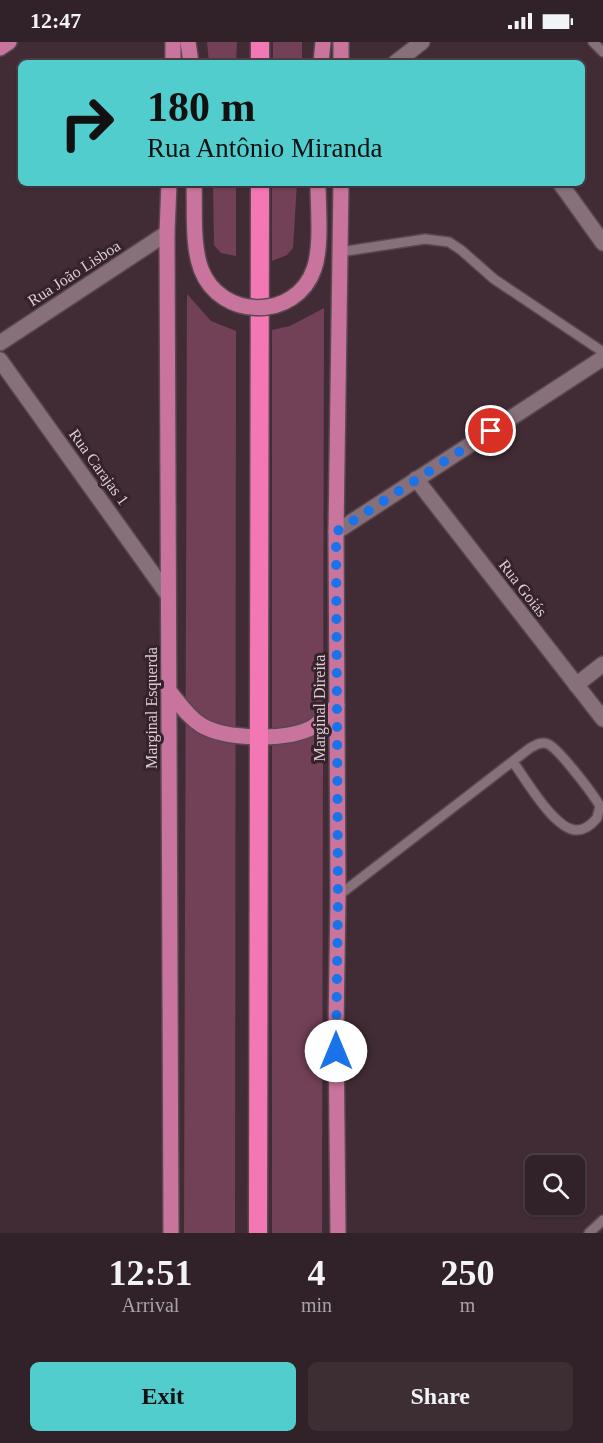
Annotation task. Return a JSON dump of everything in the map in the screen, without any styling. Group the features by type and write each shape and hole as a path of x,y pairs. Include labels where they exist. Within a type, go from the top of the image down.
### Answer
{"highway":[{"path":"260,42 260,60"},
{"path":"258,1233 260,186"}],"main road":[{"path":"0,48 9,42"},
{"path":"173,42 173,60"},
{"path":"188,42 191,60"},
{"path":"321,60 323,42"},
{"path":"340,42 341,60"},
{"name":"Marginal Esquerda","path":"169,186 167,233 171,1233"},
{"path":"194,186 198,257 201,271 224,297 247,307 273,307 285,303 302,291 314,271 318,250 318,186"},
{"name":"Marginal Direita","path":"338,1233 336,532 341,186"},
{"path":"169,692 189,716 201,725 217,731 259,736 297,733 314,726 337,705"}],"street":[{"path":"399,60 422,42"},
{"path":"562,186 603,243"},
{"name":"Rua João Lisboa","path":"0,343 167,233"},
{"path":"336,532 603,358"},
{"name":"Rua Carajas 1","path":"0,360 168,595"},
{"name":"Rua Goiás","path":"416,479 603,719"},
{"path":"576,685 603,664"}],"lane":[{"path":"594,42 603,52"},
{"path":"340,252 425,239 449,242 494,279 603,352"},
{"path":"338,896 513,762 543,743 553,747 600,806 597,818 583,829 575,830 565,827 539,799 513,762"},
{"path":"589,1233 603,1220"}],"shaded area":[{"path":"207,42 237,42 236,60 209,60"},
{"path":"273,42 302,42 302,60 273,60"},
{"path":"213,186 236,186 236,256 221,253 214,245"},
{"path":"272,186 297,186 293,248 287,255 272,261"},
{"path":"187,294 211,321 236,331 235,1233 184,1233"},
{"path":"324,308 322,1233 272,1233 272,330 290,326"}],"route":[{"path":"336,1051 338,896 336,532 491,431"}]}
